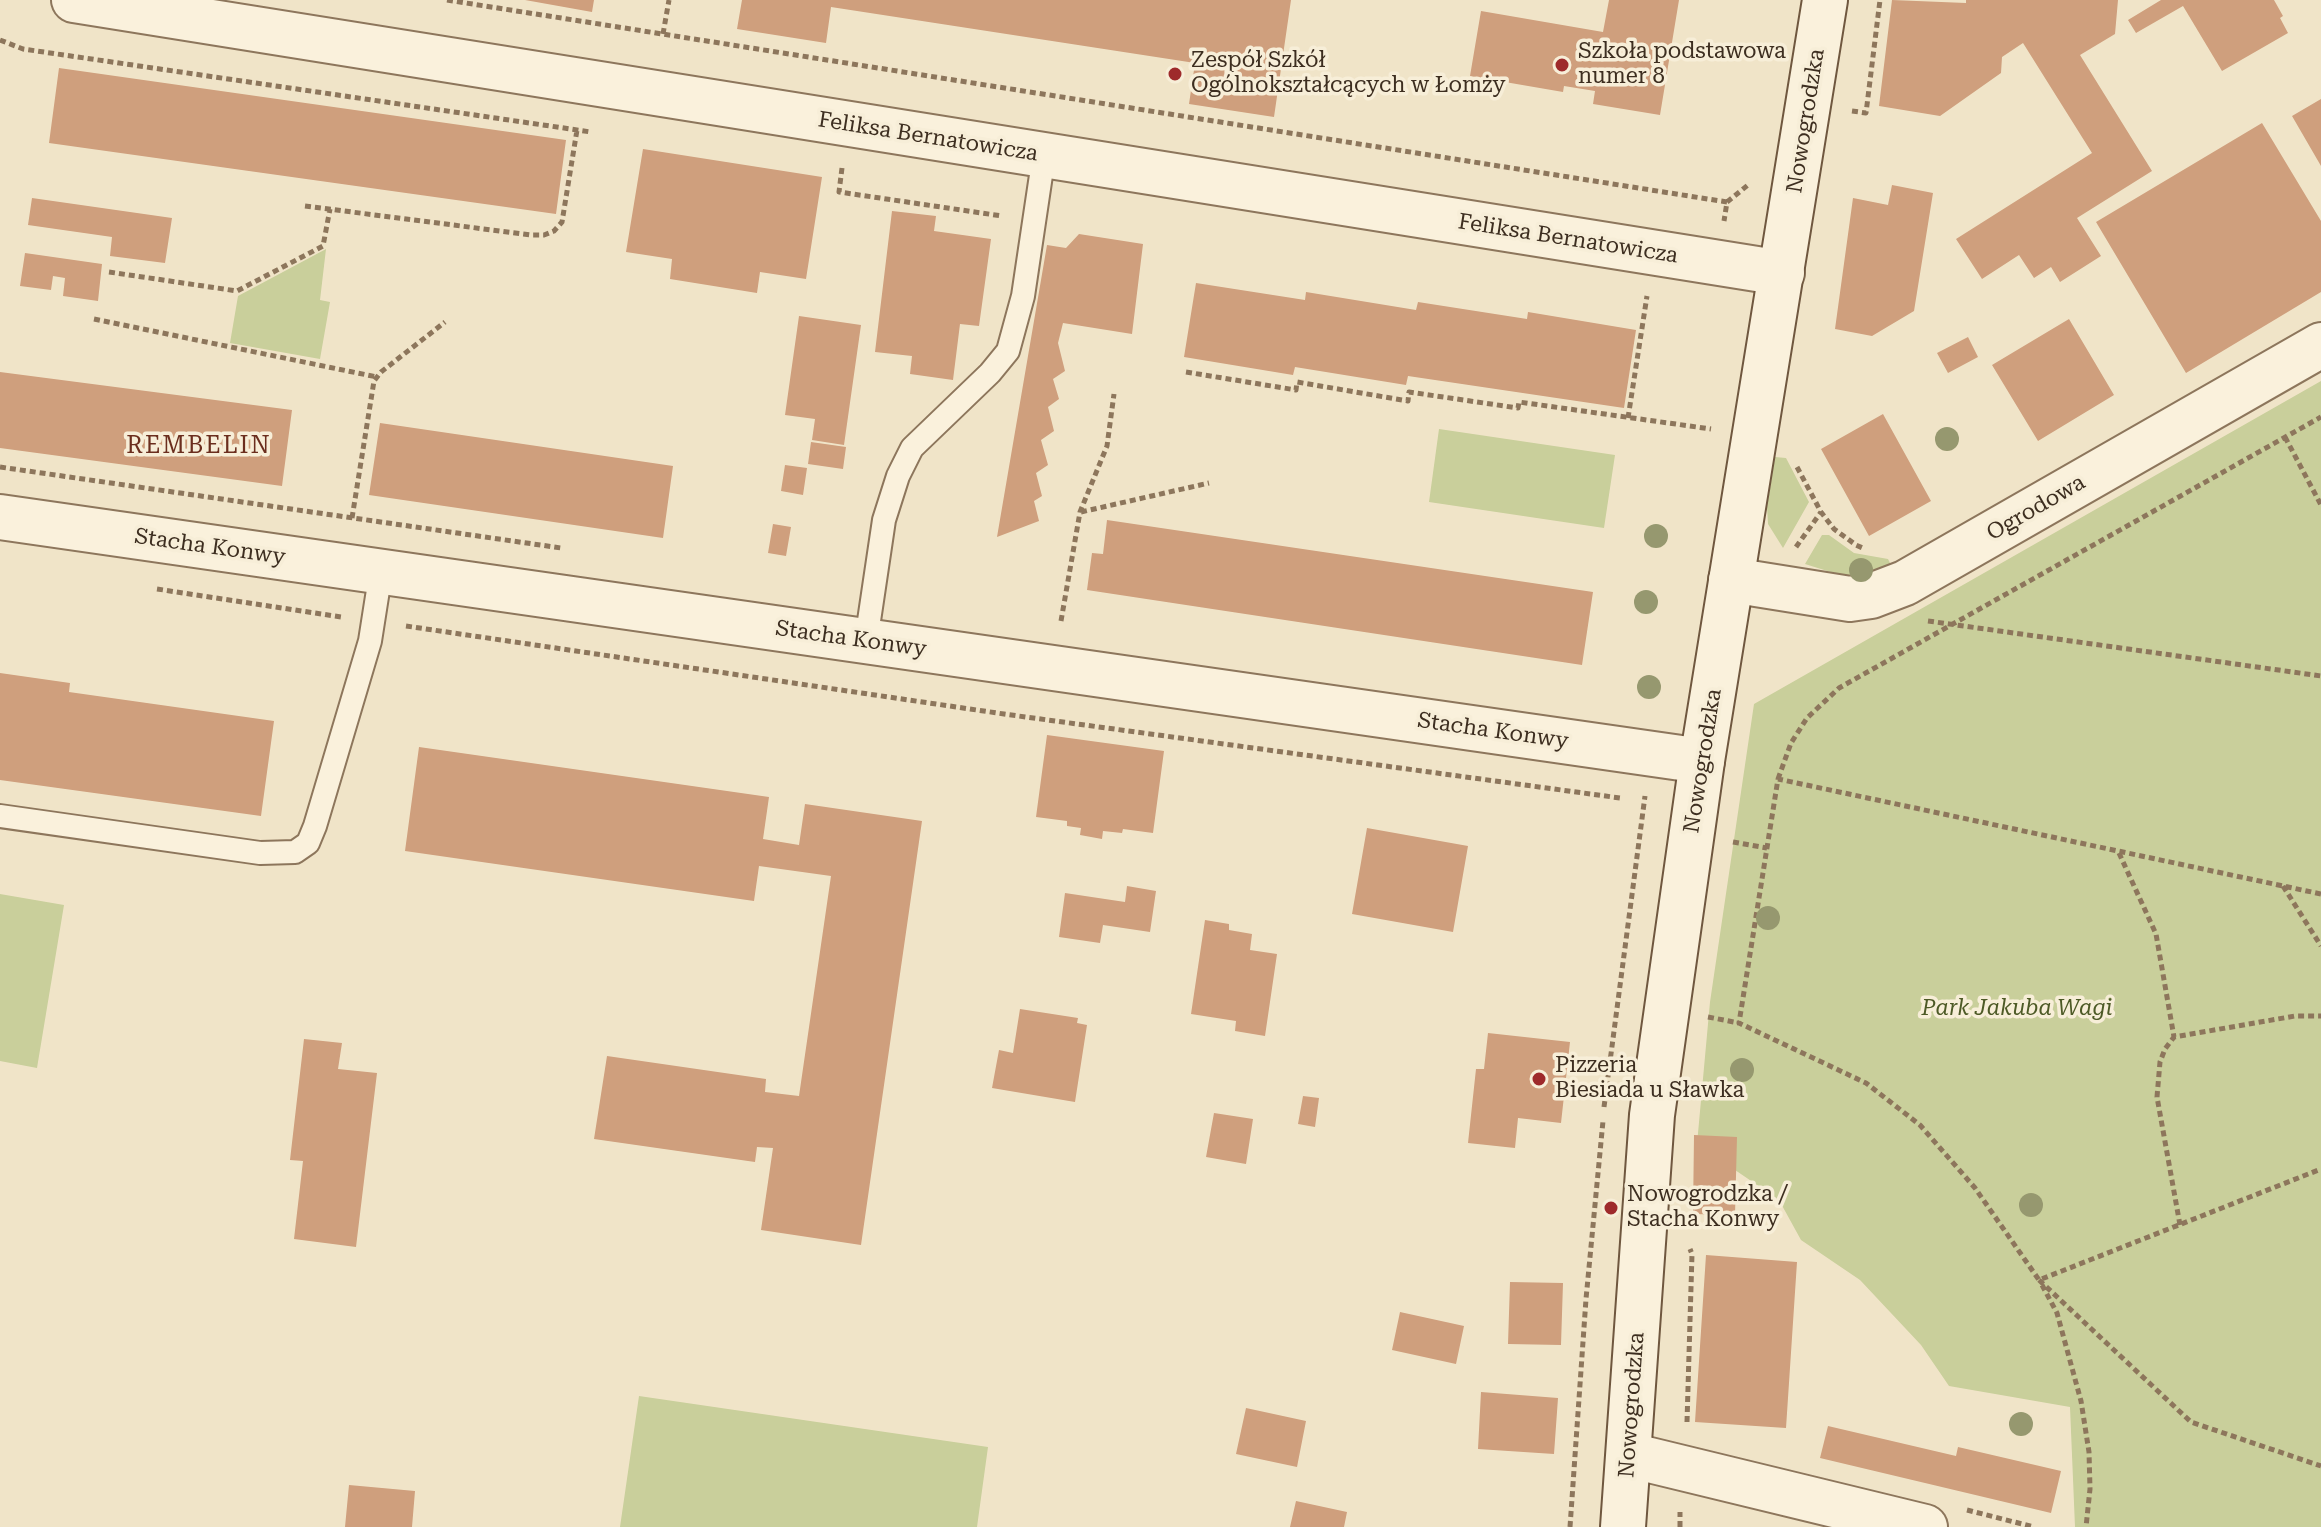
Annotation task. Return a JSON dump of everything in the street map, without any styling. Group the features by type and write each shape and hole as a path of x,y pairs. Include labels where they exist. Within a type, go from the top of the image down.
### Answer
{"street":[{"name":"Feliksa Bernatowicza","path":"74,0 1782,273"},
{"name":"Nowogrodzka","path":"1623,1527 1652,1115 1702,761 1825,0"},
{"name":"Ogrodowa","path":"1731,580 1850,599 1871,596 1905,583 2321,345"},
{"name":"Stacha Konwy","path":"0,517 1702,761"},
{"path":"1629,1455 1925,1527"}],"lane":[{"path":"866,641 884,520 898,476 912,448 990,373 1008,351 1023,296 1044,155"},
{"path":"0,816 260,853 295,852 308,843 315,826 370,641 381,571"}],"path":[{"path":"447,0 1727,202 1717,263"},
{"path":"663,34 669,0"},
{"path":"1841,110 1866,113 1880,0"},
{"path":"0,40 38,51 602,133"},
{"path":"305,206 544,235 554,231 562,222 577,130"},
{"path":"827,166 843,168 839,192 1035,220"},
{"path":"109,272 237,291 323,246 330,209"},
{"path":"1628,418 1647,294 1663,296"},
{"path":"94,319 377,377"},
{"path":"352,518 372,389 377,377 445,322"},
{"path":"1186,372 1296,390 1297,382 1408,401 1409,392 1518,408 1519,402 1789,440 1797,467 1821,512 1834,529 1856,545 1877,552"},
{"path":"1061,621 1080,512 1107,446 1114,394"},
{"path":"1739,1023 1778,779 1791,743 1807,718 1839,688 2321,417"},
{"path":"2285,437 2321,505"},
{"path":"0,467 573,550"},
{"path":"1080,512 1209,483"},
{"path":"155,588 988,712 1645,802"},
{"path":"1050,619 1077,623"},
{"path":"1921,619 1949,626 2321,676"},
{"path":"1778,779 2321,894"},
{"path":"2119,853 2156,934 2174,1037"},
{"path":"2283,886 2321,946"},
{"path":"1698,1015 1739,1023 1866,1083 1920,1125 1975,1188 2039,1280 2057,1313 2081,1401 2089,1452 2090,1489 2086,1527"},
{"path":"2180,1225 2157,1097 2160,1062 2165,1049 2174,1037 2295,1016 2321,1016"},
{"path":"2039,1280 2321,1169"},
{"path":"1687,1425 1692,1254 1688,1246"},
{"path":"2039,1280 2191,1422 2321,1466"},
{"path":"1570,1527 1571,1515"}],"green space":[{"path":"326,249 320,300 330,302 320,359 230,343 238,296"},
{"name":"Park Jakuba Wagi","path":"2321,381 2321,1527 2075,1527 2070,1407 1949,1386 1921,1345 1860,1280 1801,1240 1779,1200 1697,1144 1710,1002 1754,704"},
{"path":"1439,429 1615,455 1604,528 1429,502"},
{"path":"1775,457 1786,458 1809,502 1783,548 1768,524 1767,507"},
{"path":"1822,535 1829,535 1854,553 1888,559 1892,567 1857,577 1805,564"},
{"path":"0,894 64,905 37,1068 0,1061"},
{"path":"639,1396 988,1447 977,1527 620,1527"}],"building":[{"path":"525,0 594,0 592,12"},
{"path":"742,0 1291,0 1274,117 1189,104 1195,63 831,7 826,43 737,29"},
{"path":"1609,0 1679,0 1660,115 1593,104 1595,91 1564,86 1563,92 1470,76 1481,11 1603,32"},
{"path":"1892,0 1966,3 1966,0 2118,0 2115,34 2080,55 2152,171 2077,218 2101,256 2060,282 2051,267 2034,278 2019,255 1982,279 1956,239 2092,153 2023,43 2002,57 2001,73 1940,116 1879,106"},
{"path":"2161,0 2274,0 2288,33 2222,71 2183,6 2136,33 2128,20"},
{"path":"59,68 566,140 556,214 49,143"},
{"path":"2321,99 2321,166 2292,116"},
{"path":"2262,123 2321,221 2321,292 2186,373 2096,222"},
{"path":"643,149 822,177 806,279 760,272 757,293 670,279 672,259 626,252"},
{"path":"1892,185 1933,193 1914,311 1872,336 1835,329 1853,198 1888,205"},
{"path":"32,198 172,218 165,263 110,256 112,237 28,225"},
{"path":"892,211 936,216 934,231 991,239 979,326 960,324 953,380 910,374 912,356 875,352"},
{"path":"1079,234 1143,244 1132,334 1063,323 1058,343 1065,371 1053,379 1059,399 1048,407 1054,431 1041,440 1048,465 1036,473 1042,496 1034,501 1039,521 997,537 1047,245 1066,248"},
{"path":"25,253 102,264 98,301 63,296 65,278 53,276 51,290 20,286"},
{"path":"1196,283 1305,300 1306,292 1416,310 1418,302 1527,319 1528,312 1636,330 1624,408 1408,376 1406,385 1295,367 1293,375 1184,357"},
{"path":"799,316 861,325 844,445 812,440 815,419 785,415"},
{"path":"2069,319 2114,395 2038,441 1992,365"},
{"path":"1968,337 1978,357 1948,373 1937,353"},
{"path":"0,372 292,410 282,486 0,448"},
{"path":"1883,414 1931,501 1869,536 1821,449"},
{"path":"380,423 673,466 663,538 369,495"},
{"path":"811,442 846,447 843,469 808,464"},
{"path":"785,465 807,468 803,495 781,491"},
{"path":"1107,520 1593,592 1582,665 1087,590 1092,553 1103,554"},
{"path":"773,524 791,527 786,556 768,553"},
{"path":"0,673 70,683 69,692 274,721 261,816 0,780"},
{"path":"1047,735 1164,751 1153,833 1123,829 1122,833 1103,831 1102,839 1080,835 1081,828 1067,826 1067,821 1036,817"},
{"path":"419,747 769,797 763,839 799,845 805,804 922,821 861,1245 761,1230 773,1148 757,1147 755,1162 594,1139 607,1056 766,1079 765,1092 799,1096 831,876 759,866 754,901 405,851"},
{"path":"1367,828 1468,846 1453,932 1352,914"},
{"path":"1127,886 1156,891 1150,932 1103,925 1100,943 1059,937 1065,893 1125,902"},
{"path":"1205,920 1229,924 1229,930 1252,934 1250,950 1277,954 1265,1036 1235,1031 1236,1021 1191,1014"},
{"path":"1020,1009 1078,1018 1077,1023 1087,1025 1075,1102 992,1088 999,1050 1013,1053"},
{"path":"1488,1033 1570,1042 1561,1123 1518,1118 1515,1148 1468,1143 1476,1069 1484,1069"},
{"path":"304,1039 342,1043 338,1069 377,1073 356,1247 294,1239 303,1161 290,1160"},
{"path":"1303,1096 1319,1098 1315,1127 1298,1124"},
{"path":"1214,1113 1253,1119 1246,1164 1206,1157"},
{"path":"1694,1135 1737,1137 1735,1215 1693,1214"},
{"path":"1706,1255 1797,1262 1786,1428 1695,1422"},
{"path":"1510,1282 1563,1283 1561,1345 1508,1344"},
{"path":"1400,1312 1464,1326 1456,1364 1392,1350"},
{"path":"1481,1392 1558,1398 1554,1454 1478,1449"},
{"path":"1246,1408 1306,1421 1297,1467 1236,1454"},
{"path":"1828,1426 1956,1456 1958,1447 2061,1471 2051,1513 1820,1458"},
{"path":"349,1485 415,1491 412,1527 345,1527"},
{"path":"1296,1501 1347,1512 1344,1527 1290,1527"}],"place":[{"name":"Szkoła podstawowa numer 8","path":"1562,65"},
{"name":"Zespół Szkół Ogólnokształcących w Łomży","path":"1175,74"},
{"name":"Pizzeria Biesiada u Sławka","path":"1539,1079"},
{"name":"Nowogrodzka / Stacha Konwy","path":"1611,1208"}],"district":[{"name":"REMBELIN","path":"199,446"}]}
